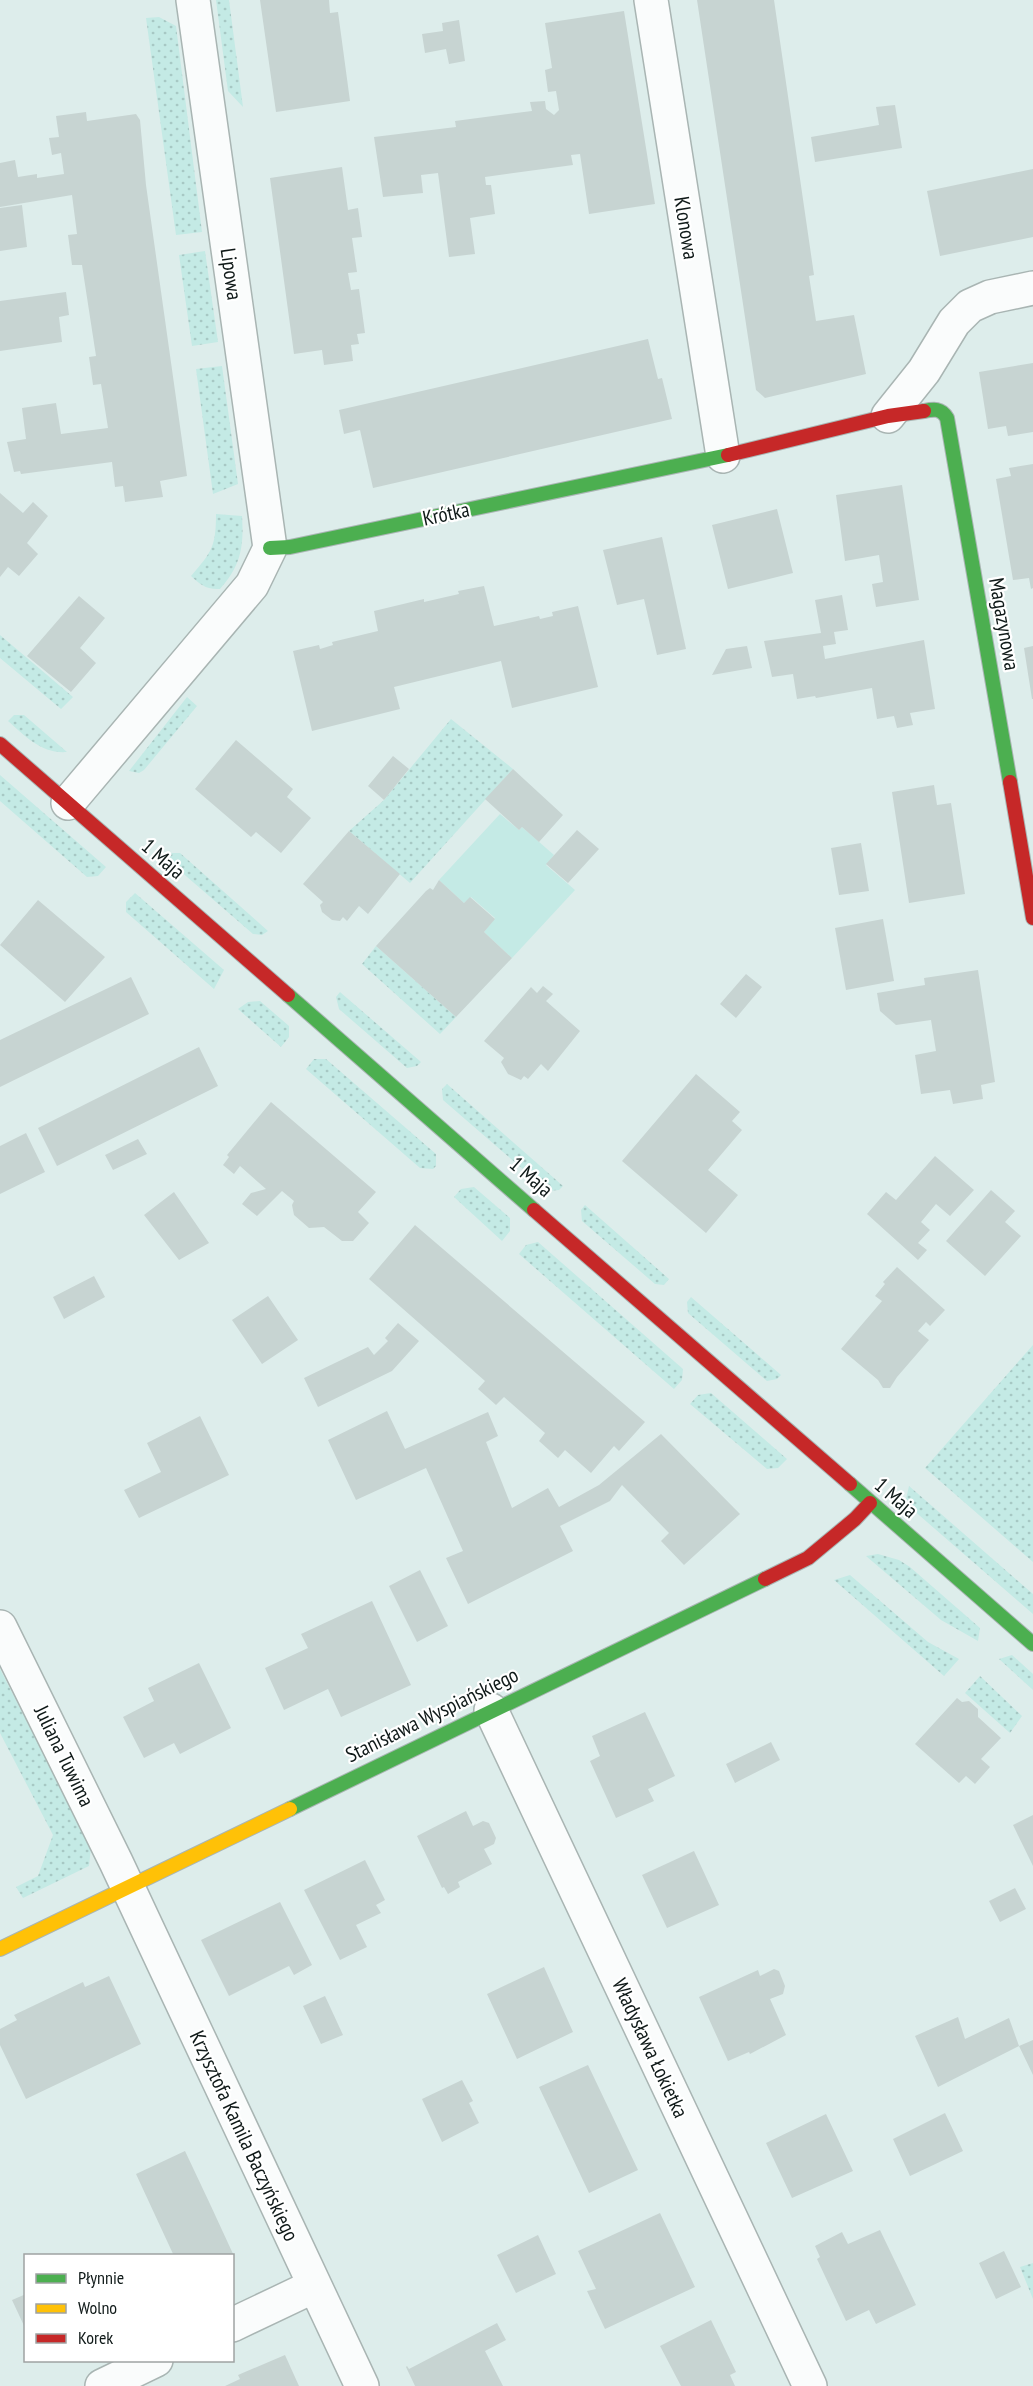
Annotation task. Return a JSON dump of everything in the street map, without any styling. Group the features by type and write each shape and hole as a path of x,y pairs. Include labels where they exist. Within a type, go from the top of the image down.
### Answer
{"street":[{"name":"Lipowa","path":"193,0 270,548"},
{"name":"Klonowa","path":"651,0 723,456"},
{"path":"888,416 924,371 954,322 970,306 990,297 1033,288"},
{"name":"Krótka","path":"270,548 290,547 723,456 888,416 940,410"},
{"name":"Magazynowa","path":"940,410 947,418 1033,918"},
{"path":"68,804 252,585 270,548"},
{"name":"1 Maja","path":"0,744 1033,1644"},
{"name":"Stanisława Wyspiańskiego","path":"0,1949 808,1558 855,1519 870,1503"},
{"name":"Juliana Tuwima","path":"0,1627 128,1886"},
{"name":"Władysława Łokietka","path":"491,1710 810,2386"},
{"name":"Krzysztofa Kamila Baczyńskiego","path":"128,1886 362,2386"},
{"path":"234,2324 314,2286"},
{"path":"102,2386 154,2362"}],"shaded area":[{"path":"216,0 229,0 243,107 228,91"},
{"path":"159,17 176,26 202,232 176,235 146,18"},
{"path":"205,251 218,342 192,346 179,255"},
{"path":"222,366 238,484 213,494 196,369"},
{"path":"216,514 242,516 240,555 233,572 220,589 200,584 191,576 204,561 214,541"},
{"path":"0,635 73,697 61,709 0,658"},
{"path":"187,697 197,706 144,770 139,773 129,771"},
{"path":"14,715 24,715 67,752 50,750 35,743 8,721"},
{"path":"451,719 513,769 410,883 349,831 384,800"},
{"path":"0,775 106,867 98,876 87,877 0,801"},
{"path":"500,814 519,830 522,827 554,855 546,865 575,890 512,958 484,932 495,918 471,897 464,903 439,880"},
{"path":"169,853 180,853 268,931 262,935 253,934 164,857"},
{"path":"135,893 224,970 214,989 126,912 126,902"},
{"path":"376,946 456,1017 440,1034 362,964"},
{"path":"340,992 421,1062 417,1066 407,1068 339,1009 336,997"},
{"path":"260,1001 289,1026 289,1037 281,1047 238,1009 248,1002"},
{"path":"314,1059 326,1059 436,1154 436,1166 433,1169 420,1168 306,1069"},
{"path":"447,1084 563,1186 559,1190 548,1191 443,1100 442,1089"},
{"path":"474,1187 510,1218 510,1231 502,1241 454,1197 461,1189"},
{"path":"585,1205 669,1279 664,1285 655,1284 582,1221 581,1210"},
{"path":"538,1242 683,1369 682,1380 674,1389 519,1254 526,1245"},
{"path":"691,1297 781,1375 777,1379 767,1381 688,1313 687,1302"},
{"path":"1033,1345 1033,1562 925,1468"},
{"path":"711,1393 787,1459 778,1468 767,1469 690,1404 698,1395"},
{"path":"909,1486 1033,1594 1033,1614 912,1509 906,1499"},
{"path":"878,1554 899,1560 910,1567 980,1628 978,1641 941,1620 866,1556"},
{"path":"850,1575 928,1642 959,1659 944,1676 834,1580"},
{"path":"1012,1655 1033,1674 1033,1690 999,1659"},
{"path":"0,1669 91,1847 89,1866 23,1898 16,1887 38,1876 53,1835 0,1733"},
{"path":"980,1676 1022,1716 1010,1733 965,1693"},
{"path":"1033,2263 1033,2299 1020,2267"}],"building":[{"path":"260,0 329,0 330,13 338,12 350,101 276,112"},
{"path":"697,0 774,0 814,275 809,276 816,321 854,315 866,374 765,398 756,390"},
{"path":"624,11 655,204 589,214 580,154 571,155 573,165 485,177 486,185 491,185 495,214 470,218 475,254 449,257 438,173 421,175 423,193 383,197 374,137 456,127 455,121 532,111 530,102 545,101 546,109 554,115 559,110 556,91 548,92 545,70 552,68 545,23"},
{"path":"459,20 465,61 449,64 446,49 425,53 422,34 443,31 442,23"},
{"path":"895,105 902,148 815,162 811,137 879,125 876,107"},
{"path":"86,112 87,121 136,114 140,120 146,185 187,476 160,481 163,497 125,502 123,486 115,487 112,462 21,474 20,471 14,472 7,442 26,439 22,408 56,403 61,434 108,428 101,384 93,385 89,357 96,356 82,265 72,265 68,235 77,234 72,195 0,207 0,163 15,160 18,177 37,174 37,178 64,174 61,153 52,155 49,138 59,137 56,116"},
{"path":"342,167 348,210 358,208 362,237 352,238 357,272 348,273 351,290 359,289 365,333 357,334 359,344 351,345 353,361 324,365 322,350 294,354 270,178"},
{"path":"1033,169 1033,237 940,256 927,191"},
{"path":"22,205 27,247 0,251 0,208"},
{"path":"66,292 69,315 59,317 62,342 0,351 0,301"},
{"path":"648,339 658,379 662,378 672,419 373,488 360,430 344,434 339,410"},
{"path":"1033,363 1033,432 1008,436 1006,426 988,429 979,372"},
{"path":"1033,464 1033,588 1031,589 1029,578 1013,580 996,479 1011,476 1009,468"},
{"path":"902,485 919,600 876,607 872,584 883,582 879,555 845,561 836,495"},
{"path":"0,493 23,513 33,502 48,516 27,543 38,554 19,576 8,567 0,577"},
{"path":"777,509 793,573 728,589 712,525"},
{"path":"662,537 686,649 657,655 644,599 617,605 603,550"},
{"path":"484,586 494,626 539,616 540,619 553,616 552,612 578,606 598,687 512,708 501,661 394,687 400,709 312,731 293,651 319,645 320,649 333,645 332,642 378,631 374,611 424,599 424,602 459,594 458,591"},
{"path":"842,595 848,630 834,632 836,644 823,646 825,659 924,640 935,709 910,713 913,725 897,728 894,716 877,719 872,688 797,699 793,674 772,677 764,641 821,633 815,600"},
{"path":"79,596 105,618 80,648 96,663 71,692 27,656"},
{"path":"747,646 752,668 712,675 726,649"},
{"path":"1033,646 1033,699 1032,699 1024,648"},
{"path":"236,740 293,789 287,797 311,818 281,853 256,832 251,837 195,789"},
{"path":"393,756 409,769 384,800 368,786"},
{"path":"513,769 563,815 539,842 522,827 519,830 485,799"},
{"path":"934,785 937,805 951,803 965,894 909,903 892,792"},
{"path":"577,830 599,849 568,883 546,864"},
{"path":"349,831 400,874 368,914 359,906 347,921 343,917 340,921 332,920 322,912 320,905 323,902 303,884"},
{"path":"861,843 869,891 839,895 831,848"},
{"path":"439,880 464,903 470,897 495,919 484,932 512,958 456,1017 376,946 426,891 430,888 433,890"},
{"path":"38,900 105,957 65,1002 0,945"},
{"path":"883,919 894,981 846,990 835,928"},
{"path":"978,970 995,1082 981,1085 983,1099 953,1104 950,1090 921,1094 915,1055 936,1051 931,1020 896,1025 880,1011 877,993 925,985 924,978"},
{"path":"746,974 762,987 736,1018 720,1004"},
{"path":"131,977 149,1014 0,1087 0,1040"},
{"path":"543,986 553,994 546,1001 580,1031 548,1071 541,1064 528,1079 524,1076 521,1080 508,1074 501,1062 504,1058 484,1041 531,987 537,993"},
{"path":"199,1047 218,1086 57,1166 38,1128"},
{"path":"696,1074 740,1112 732,1121 742,1130 708,1170 738,1195 706,1233 622,1161"},
{"path":"271,1102 376,1192 358,1212 369,1223 353,1241 342,1241 324,1227 309,1228 294,1215 292,1205 294,1201 282,1191 257,1216 242,1204 251,1193 266,1189 240,1166 234,1174 223,1165 229,1157 227,1155"},
{"path":"26,1133 45,1172 0,1194 0,1146"},
{"path":"138,1139 147,1154 113,1170 105,1155"},
{"path":"935,1156 974,1190 950,1216 936,1204 921,1222 930,1230 918,1243 927,1250 918,1260 867,1214 886,1192 896,1200"},
{"path":"991,1190 1015,1211 1005,1222 1021,1236 985,1276 946,1241"},
{"path":"174,1192 209,1243 179,1260 144,1215"},
{"path":"415,1225 645,1422 619,1451 614,1446 591,1473 565,1450 558,1458 539,1441 545,1433 504,1397 496,1405 478,1389 485,1381 369,1279"},
{"path":"897,1267 945,1310 930,1326 926,1322 918,1331 929,1340 890,1388 883,1388 878,1380 841,1349 882,1301 875,1296 885,1284 883,1282"},
{"path":"94,1276 105,1297 64,1319 53,1297"},
{"path":"268,1296 298,1340 262,1364 232,1320"},
{"path":"398,1323 419,1341 392,1371 318,1407 304,1378 368,1347 374,1355 388,1341 385,1338"},
{"path":"387,1411 405,1449 488,1412 498,1436 486,1442 512,1508 548,1488 559,1507 599,1485 661,1434 740,1514 684,1565 661,1541 669,1533 622,1485 610,1501 560,1526 573,1551 468,1604 446,1558 463,1551 426,1468 356,1500 328,1440"},
{"path":"200,1416 229,1475 139,1518 124,1490 161,1472 147,1443"},
{"path":"420,1570 448,1626 417,1642 389,1586"},
{"path":"372,1601 411,1685 341,1717 328,1689 284,1710 265,1668 308,1648 301,1634"},
{"path":"199,1663 231,1728 180,1754 174,1743 144,1758 123,1717 154,1701 148,1688"},
{"path":"957,1698 962,1702 969,1701 978,1709 978,1717 1001,1738 981,1759 990,1767 975,1784 966,1776 959,1783 915,1744"},
{"path":"645,1712 675,1776 648,1789 654,1801 616,1818 590,1761 600,1756 592,1736"},
{"path":"771,1742 780,1760 735,1783 726,1764"},
{"path":"466,1811 473,1826 483,1821 489,1823 496,1838 494,1844 484,1849 492,1864 458,1882 460,1887 448,1894 444,1887 442,1888 417,1836"},
{"path":"1033,1815 1033,1866 1013,1825"},
{"path":"694,1851 719,1905 667,1928 642,1875"},
{"path":"365,1860 385,1900 376,1905 381,1913 356,1925 367,1947 340,1960 304,1890"},
{"path":"1015,1888 1026,1909 1000,1922 989,1901"},
{"path":"280,1902 312,1965 294,1975 289,1966 229,1996 201,1940"},
{"path":"544,1967 573,2032 517,2059 487,1994"},
{"path":"774,1969 779,1971 785,1986 783,1994 770,1999 786,2035 750,2054 749,2052 728,2061 699,1997 758,1970 760,1976"},
{"path":"109,1976 141,2044 26,2099 0,2045 0,2029 17,2020 14,2015 83,1982 85,1987"},
{"path":"325,1996 343,2035 321,2044 303,2006"},
{"path":"958,2017 965,2039 1009,2018 1019,2046 938,2087 915,2036"},
{"path":"1033,2040 1033,2075 1019,2046"},
{"path":"588,2065 638,2170 589,2193 539,2087"},
{"path":"462,2080 473,2101 469,2103 479,2123 442,2142 422,2099"},
{"path":"945,2113 963,2151 910,2176 893,2139"},
{"path":"826,2114 853,2171 792,2198 766,2143"},
{"path":"185,2151 233,2254 173,2254 136,2174"},
{"path":"660,2213 695,2287 605,2329 587,2291 596,2289 578,2251"},
{"path":"880,2230 916,2305 876,2324 869,2310 846,2321 817,2259 820,2257 815,2246 842,2232 848,2244"},
{"path":"538,2235 556,2274 516,2293 497,2255"},
{"path":"1004,2251 1021,2287 996,2299 979,2263"},
{"path":"24,2295 24,2326 12,2300"},
{"path":"711,2320 736,2372 730,2375 735,2386 681,2386 660,2346"},
{"path":"497,2323 506,2340 485,2351 503,2386 415,2386 407,2366 409,2369"},
{"path":"285,2355 299,2386 225,2386 240,2379 238,2375"}],"traffic: fast":[{"path":"924,411 937,410 947,418 1010,782"},
{"path":"270,548 290,547 728,455"},
{"path":"288,995 534,1210"},
{"path":"850,1484 1033,1644"},
{"path":"290,1809 765,1579"}],"traffic: slow":[{"path":"0,1949 290,1809"}],"traffic: jam":[{"path":"728,455 888,416 924,411"},
{"path":"0,744 288,995"},
{"path":"1010,782 1033,918"},
{"path":"534,1210 850,1484"},
{"path":"765,1579 808,1558 855,1519 870,1503"}]}
